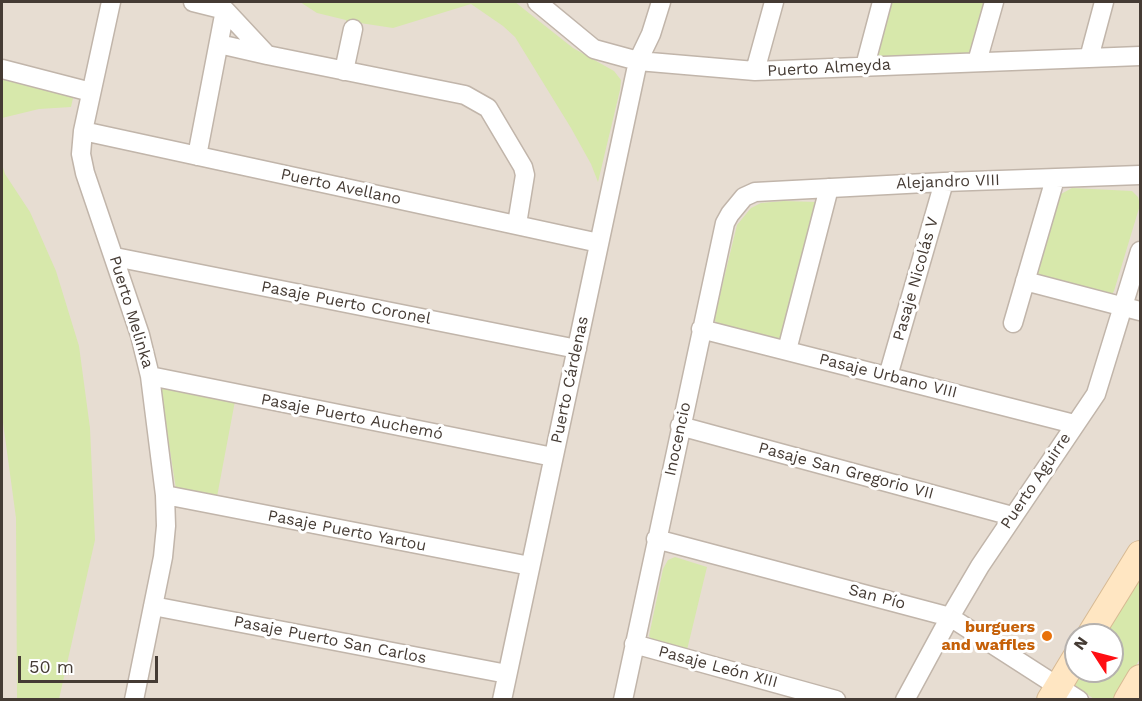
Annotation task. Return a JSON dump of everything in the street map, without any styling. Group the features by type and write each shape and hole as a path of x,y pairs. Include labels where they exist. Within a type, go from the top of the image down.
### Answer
{"main road":[{"path":"1097,623 1140,554"},
{"path":"1127,699 1140,678"}],"street":[{"name":"Puerto Melinka","path":"111,2 83,131 81,154 85,173 140,335 150,376 165,495 166,526 134,699"},
{"path":"193,2 225,10 267,55"},
{"name":"Puerto Almeyda","path":"537,2 594,49 638,61 755,71 1140,56"},
{"name":"Puerto Cárdenas","path":"502,699 638,61 651,34 661,2"},
{"path":"755,71 774,2"},
{"path":"864,66 882,2"},
{"path":"977,62 994,2"},
{"path":"1089,58 1104,2"},
{"path":"197,156 225,10"},
{"path":"344,71 353,29"},
{"path":"219,44 465,95 488,108 523,167 525,175 516,224"},
{"path":"2,69 91,92"},
{"name":"Puerto Avellano","path":"83,131 599,243"},
{"name":"Alejandro VIII","path":"755,192 945,182 1140,176"},
{"path":"1013,323 1055,179"},
{"name":"Pasaje Nicolás V","path":"888,376 945,182"},
{"path":"787,350 829,188"},
{"name":"Inocencio","path":"623,699 724,223 744,197 755,192"},
{"name":"Puerto Aguirre","path":"905,699 950,617 1012,516 1096,394 1132,309 1140,251"},
{"name":"Pasaje Puerto Coronel","path":"115,257 577,349"},
{"path":"1025,282 1132,309"},
{"name":"Pasaje Urbano VIII","path":"701,329 1074,424"},
{"name":"Pasaje Puerto Auchemó","path":"150,376 553,457"},
{"name":"Pasaje San Gregorio VII","path":"680,426 1012,516"},
{"name":"Pasaje Puerto Yartou","path":"165,495 530,566"},
{"name":"San Pío","path":"656,539 950,617 1062,695"},
{"name":"Pasaje Puerto San Carlos","path":"153,606 507,674"},
{"name":"Pasaje León XIII","path":"634,644 836,699"}],"shaded area":[{"path":"2,2 1140,2 1140,699 2,699"}],"green space":[{"path":"300,2 515,2 573,48 614,71 621,80 598,182 571,128 515,37 471,4 393,28 360,23 346,27 346,20 317,13"},
{"path":"890,2 988,2 975,48 968,57 875,58"},
{"path":"12,76 74,94 71,107 39,109 2,118 2,81"},
{"path":"2,164 5,174 30,212 56,271 79,346 90,428 95,540 59,699 17,699 16,518 2,415"},
{"path":"1072,188 1132,191 1138,197 1140,205 1111,296 1036,276 1035,270 1053,204 1061,194"},
{"path":"817,202 781,338 773,341 717,324 714,319 737,225 751,208 761,203"},
{"path":"160,387 235,401 216,502 176,489"},
{"path":"675,557 707,567 687,650 653,641 649,636 663,569 668,560"},
{"path":"1140,568 1140,659 1114,699 1094,699 1075,683 1124,683 1124,623 1106,623"}],"place":[{"name":"burguers and waffles","path":"1047,636"}]}
